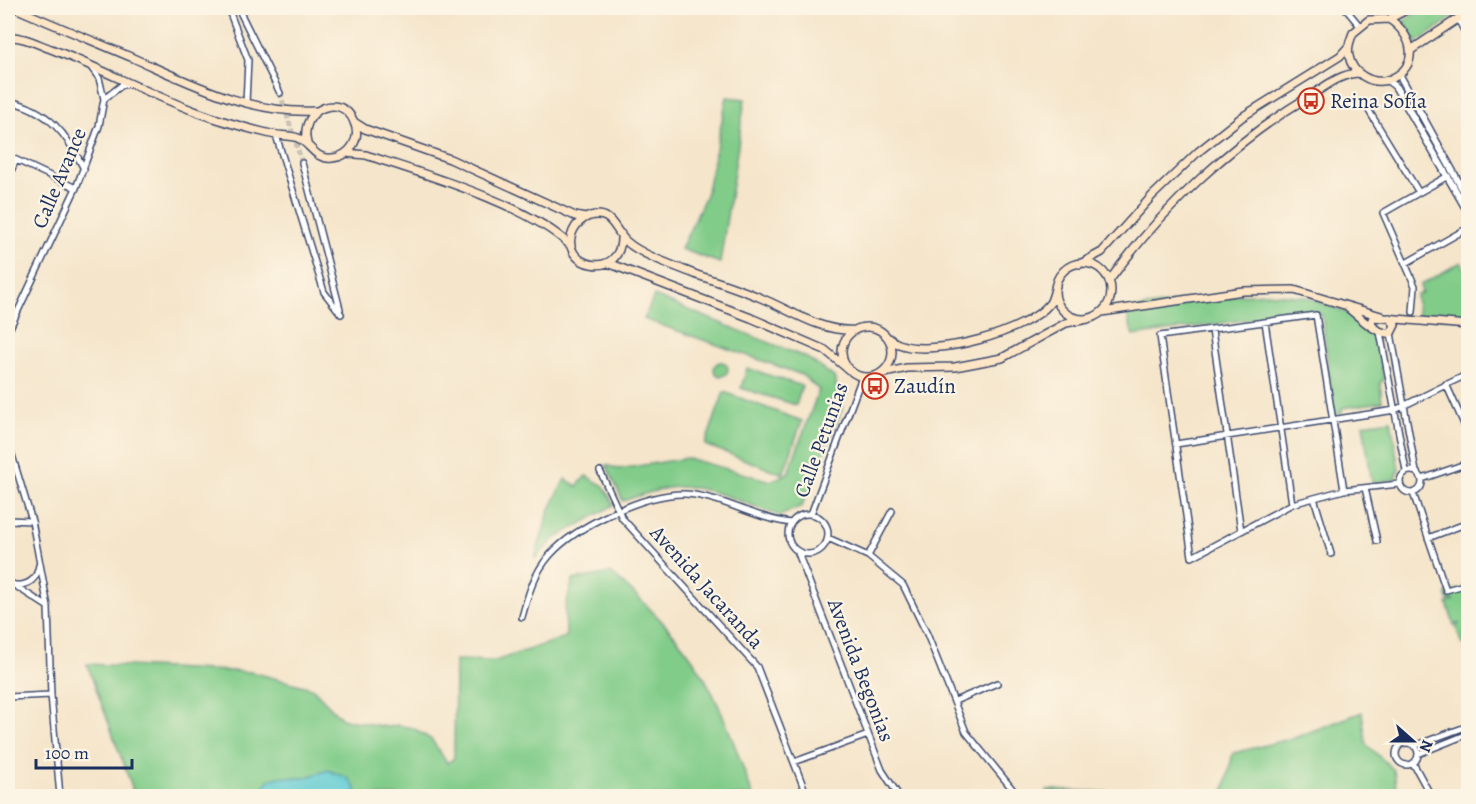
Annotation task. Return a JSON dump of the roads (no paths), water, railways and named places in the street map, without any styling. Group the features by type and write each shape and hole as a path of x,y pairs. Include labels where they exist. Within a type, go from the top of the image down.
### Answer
{"main road":[{"path":"15,8 183,80 246,103 291,113 315,111 327,106 336,107 350,114 354,122 356,140 346,153 334,159 325,158 312,151 307,143 305,125 315,111"},
{"path":"354,122 365,129 450,159 575,216 607,218 618,227 627,242 686,270 760,297 834,329 855,330 868,327 877,329 899,344 920,348 983,338 1014,327 1041,311 1051,302 1062,273 1102,252 1152,196 1224,131 1248,112 1340,56 1348,47 1359,25 1369,20 1389,19 1410,8"},
{"path":"1411,50 1468,12"},
{"path":"1348,47 1351,64 1358,73 1368,79 1387,80 1400,74 1408,61 1411,50 1409,38 1402,27 1389,19"},
{"path":"8,37 17,36 211,117 276,135 298,138 307,143"},
{"path":"1102,312 1109,300 1109,281 1175,205 1224,159 1298,103 1339,78 1358,73"},
{"path":"346,153 366,155 497,202 552,231 572,247 579,260 586,264 600,266 608,263 619,251 621,234"},
{"path":"572,247 573,230 585,218"},
{"path":"608,263 751,318 825,350 849,370 862,377 907,368 955,367 1002,358 1066,323 1088,319 1102,312 1243,291 1294,290 1390,318 1468,325"},
{"path":"1080,264 1096,267 1109,281"},
{"path":"1056,285 1055,295 1062,309 1074,318 1088,319"},
{"path":"1109,300 1127,307"},
{"path":"1343,305 1377,330 1392,332 1412,321"},
{"path":"1377,330 1371,322 1373,317 1381,316"},
{"path":"1390,318 1395,325 1392,332"},
{"path":"849,370 842,352 848,336 855,330"},
{"path":"880,374 891,361 893,352 887,337"}],"street":[{"path":"228,8 248,60 246,103"},
{"path":"238,8 280,93"},
{"path":"1345,8 1359,25"},
{"path":"1458,19 1468,38"},
{"path":"89,65 96,73 104,99 122,85 132,84"},
{"path":"1400,74 1468,199"},
{"path":"1387,80 1395,86 1468,212"},
{"name":"Calle Avance","path":"8,332 84,169 99,126 104,99"},
{"path":"8,101 23,104 48,119 70,141 84,169"},
{"path":"1366,106 1418,191"},
{"path":"276,135 324,292 342,314 302,163"},
{"path":"8,156 75,188"},
{"path":"8,177 16,160"},
{"path":"1413,312 1415,286 1383,213 1418,191 1448,176"},
{"path":"1460,184 1468,178"},
{"path":"1406,264 1468,228"},
{"path":"1344,490 1331,421 1316,315 1160,336 1192,557 1292,504 1344,490 1399,484"},
{"path":"1265,322 1292,504"},
{"path":"1212,330 1241,531"},
{"path":"1377,330 1406,471"},
{"path":"1392,332 1416,472 1422,480 1420,489 1413,493 1405,492 1399,484 1400,477 1406,471"},
{"path":"1176,444 1395,410 1468,374"},
{"name":"Calle Petunias","path":"811,514 862,377"},
{"path":"1446,384 1468,433"},
{"path":"8,442 32,521 48,607 51,695 60,796"},
{"path":"1422,480 1468,463"},
{"name":"Avenida Jacaranda","path":"600,471 630,527 757,667 807,796"},
{"path":"1406,471 1416,472"},
{"path":"1365,488 1377,541"},
{"path":"1413,493 1446,590 1468,584"},
{"path":"522,617 532,581 550,555 575,534 620,511 646,501 686,494 791,524"},
{"path":"1314,498 1331,554"},
{"path":"868,556 892,511"},
{"path":"811,514 826,525 828,538 819,552 805,555 798,553 790,544 788,537 791,524 798,517 811,514"},
{"path":"8,520 32,521"},
{"path":"1428,538 1468,523"},
{"path":"828,538 868,556 903,585 927,634 966,732 1017,796"},
{"name":"Avenida Begonias","path":"798,553 882,770 899,796"},
{"path":"14,585 23,586 32,581 38,574 39,560"},
{"path":"8,581 48,607"},
{"path":"955,701 997,683"},
{"path":"8,697 51,695"},
{"path":"1468,726 1414,746 1404,743 1396,751 1399,762 1407,765 1413,763 1418,754 1466,735 1468,744"},
{"path":"794,762 868,735"},
{"path":"1414,746 1418,754"},
{"path":"1413,763 1431,796"}],"water":[{"path":"328,770 348,778 356,788 355,796 258,796 263,793 268,780 279,777 304,778"}],"tunnel":[{"path":"280,93 302,163"}],"place":[{"name":"Reina Sofía","path":"1311,101"},
{"name":"Zaudín","path":"875,386"}]}
